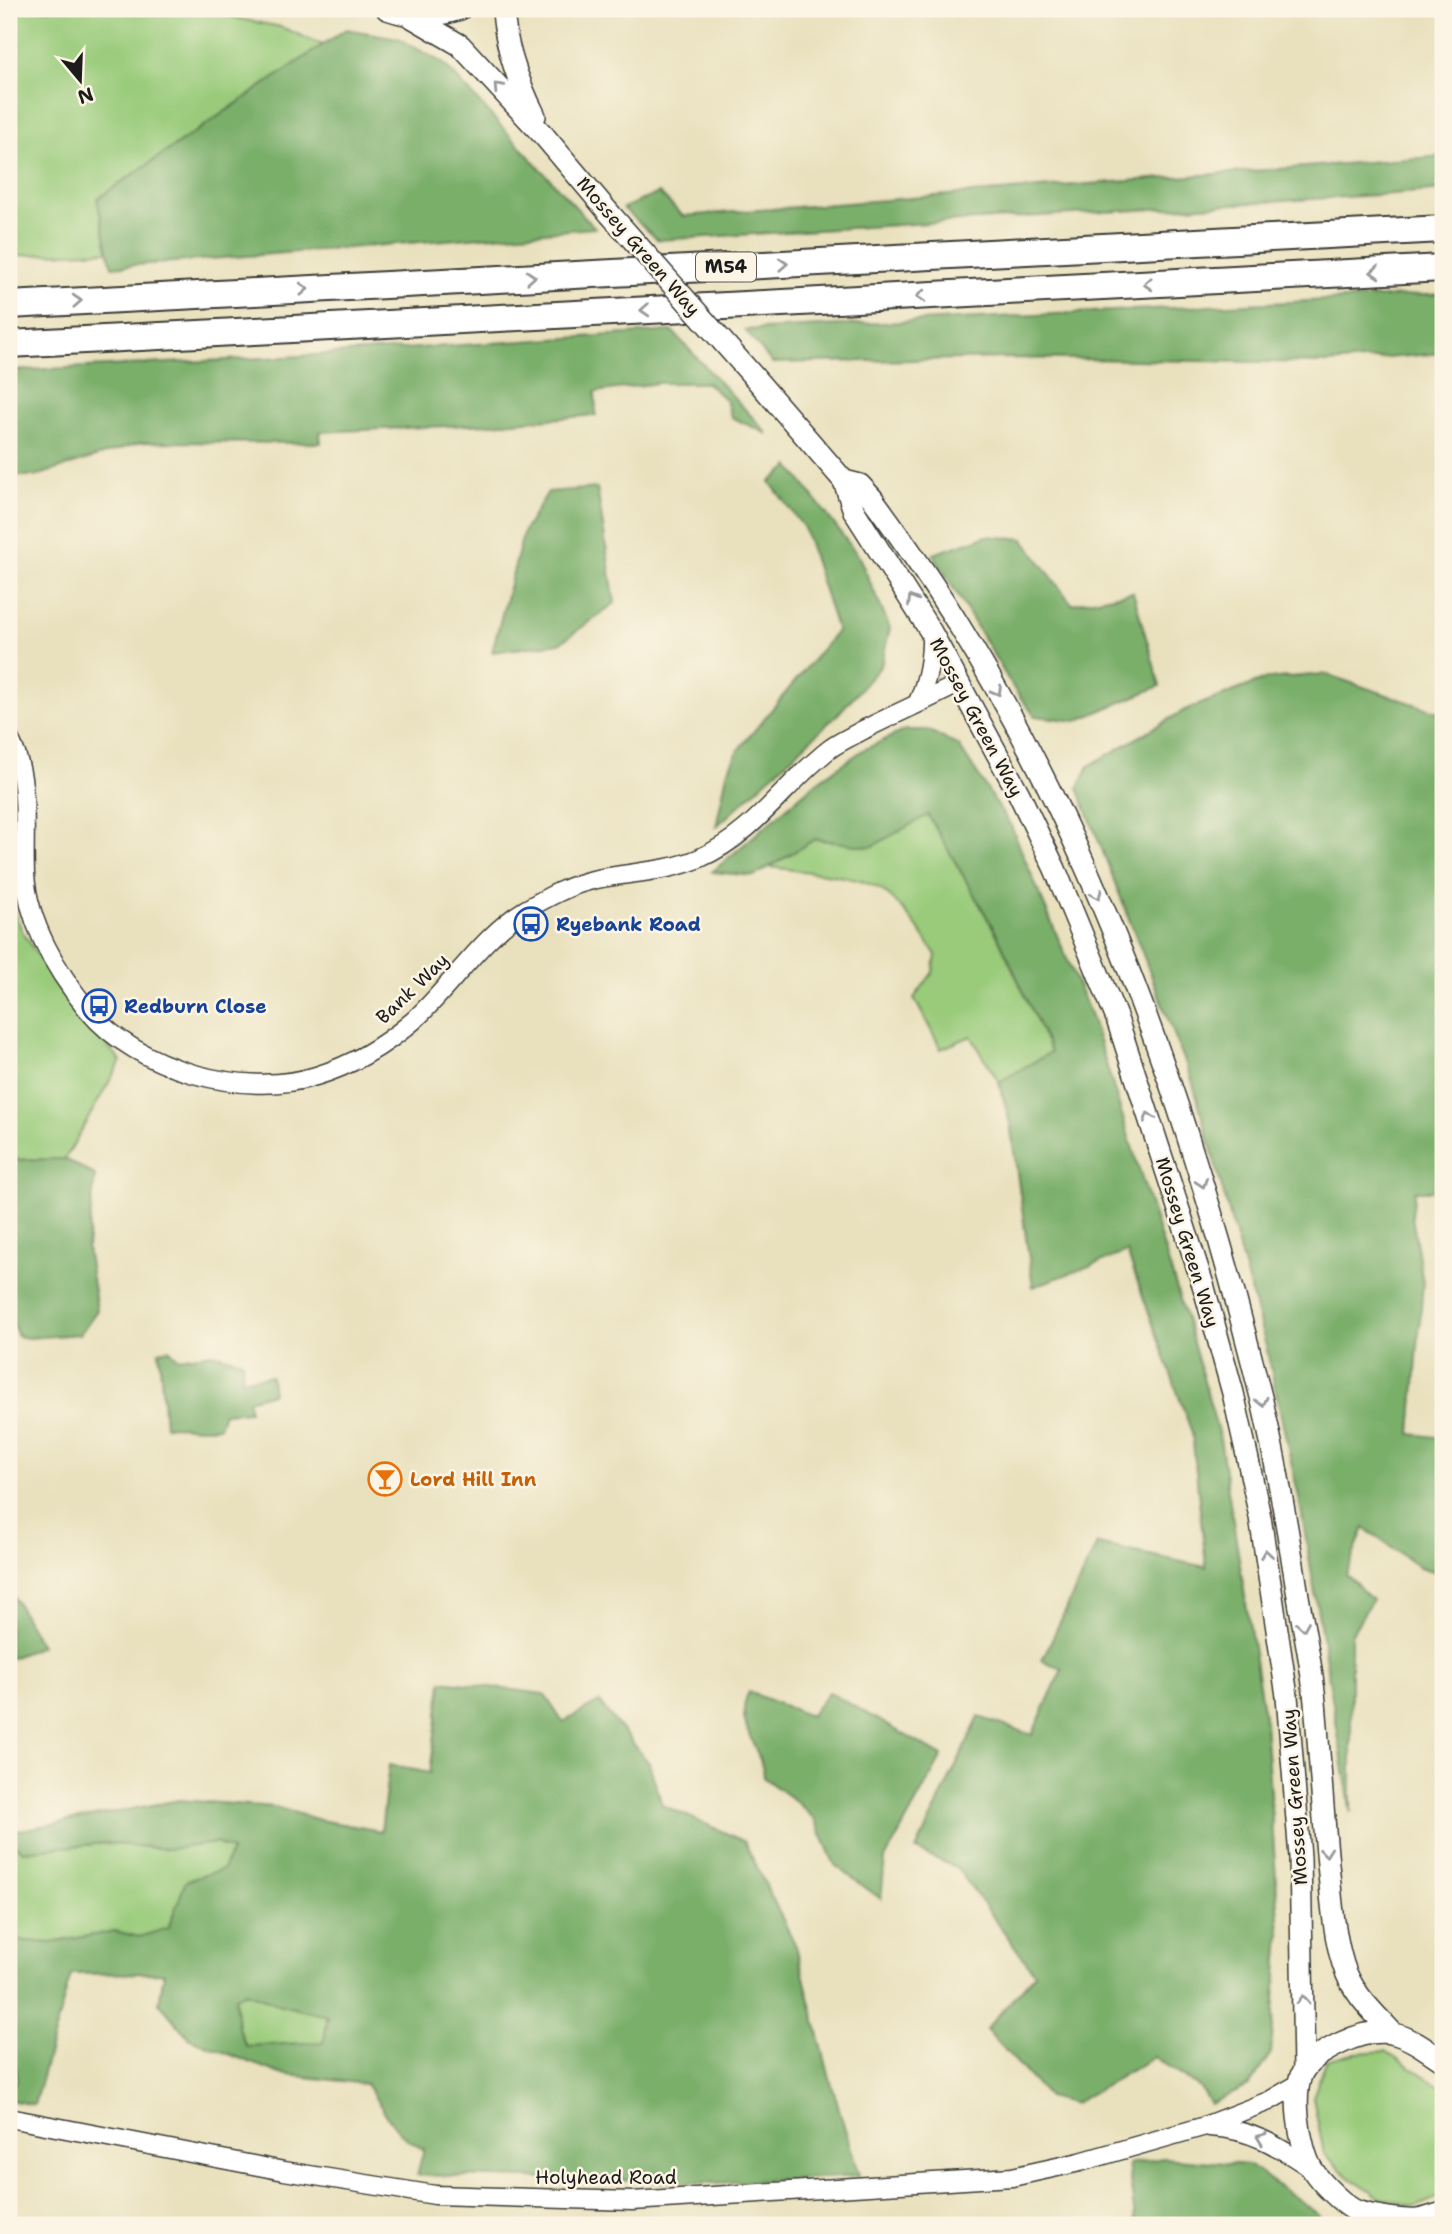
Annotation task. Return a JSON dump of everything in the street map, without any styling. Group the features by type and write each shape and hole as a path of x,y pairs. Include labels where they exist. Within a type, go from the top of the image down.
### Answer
{"highway":[{"name":"M54","path":"9,305 1443,229"},
{"name":"M54","path":"9,344 1443,268"}],"main road":[{"path":"387,9 410,16 436,16 460,9"},
{"name":"Mossey Green Way","path":"503,9 504,25 517,78 545,137"},
{"name":"Mossey Green Way","path":"410,16 460,45 545,137 844,481 854,511 960,683 1046,849 1117,1019 1204,1288 1233,1394 1260,1517 1287,1696 1299,1843 1302,2076 1296,2100 1298,2125 1312,2169"},
{"name":"Mossey Green Way","path":"844,481 864,488 960,626 1036,764 1093,888 1157,1048 1206,1196 1262,1404 1288,1535 1314,1695 1325,1838 1337,1938 1343,1965 1350,1984 1390,2031"},
{"path":"877,505 883,523 968,660 969,675 960,683"},
{"path":"1036,764 1025,774 1028,791 1072,882 1101,952 1109,976 1117,1019"},
{"path":"1302,2076 1324,2052 1368,2033 1390,2031 1420,2045 1443,2061"},
{"path":"1420,2045 1443,2043"},
{"path":"1312,2169 1361,2219 1416,2220 1443,2214"}],"street":[{"path":"918,702 927,681 932,656 931,632"},
{"name":"Bank Way","path":"9,738 14,748 24,793 25,878 33,914 48,952 89,1011 130,1045 170,1066 207,1079 282,1083 315,1077 345,1066 377,1049 414,1019 492,938 521,912 572,886 597,879 655,871 700,858 738,837 832,747 960,683"},
{"name":"Holyhead Road","path":"9,2118 284,2171 435,2195 632,2201 1012,2177 1080,2162 1202,2127 1269,2101 1302,2076"},
{"name":"Holyhead Road","path":"1202,2127 1234,2128 1273,2143 1312,2169"},
{"path":"1437,2225 1443,2214"}],"green space":[{"path":"9,9 206,9 281,27 323,45 97,199 108,251 9,256"},
{"path":"346,29 398,38 443,63 595,228 112,267 97,199"},
{"path":"1443,156 1443,190 1393,194 658,240 623,208 659,193 683,216"},
{"path":"1443,294 1443,353 1329,363 1010,358 772,363 745,330"},
{"path":"672,331 768,434 731,417 726,400 707,383 658,383 595,392 596,415 490,424 320,432 321,443 142,442 36,476 9,476 9,371 285,357"},
{"path":"790,466 859,557 890,628 881,666 838,714 716,827 727,773 738,750 837,631 804,528 770,482"},
{"path":"597,488 615,603 560,643 492,652 524,531 548,492"},
{"path":"986,536 1023,539 1072,604 1133,592 1160,686 1076,721 1035,716 1014,689 933,554"},
{"path":"1325,674 1438,712 1437,766 1443,773 1443,1191 1415,1191 1412,1216 1423,1283 1411,1434 1443,1438 1443,1574 1419,1567 1364,1528 1346,1574 1372,1600 1351,1635 1351,1813 1300,1503 1266,1346 1192,1080 1078,788 1089,766 1185,710 1266,679"},
{"path":"1438,712 1443,714 1443,773 1437,766"},
{"path":"905,730 928,730 959,746 1011,826 1091,1016 1189,1328 1220,1439 1265,1723 1280,1934 1271,2053 1249,2086 1210,2104 1200,2088 1154,2057 1074,2104 1048,2097 986,2029 1035,1974 957,1868 916,1850 979,1717 1032,1735 1062,1669 1042,1660 1097,1544 1206,1567 1192,1433 1127,1252 1033,1287 1010,1123 999,1082 1051,1052 997,934 928,815 871,847 815,839 754,876 712,872 818,781 863,750"},
{"path":"9,761 15,779 12,901 21,929 58,987 121,1061 65,1159 9,1160"},
{"path":"928,814 997,935 1051,1052 999,1082 971,1036 941,1049 914,998 933,972 936,955 912,921 891,898 883,891 860,881 829,874 770,867 815,839 871,847"},
{"path":"65,1159 95,1175 87,1248 97,1310 80,1334 28,1338 18,1336 9,1316 9,1160"},
{"path":"169,1349 178,1358 212,1353 242,1361 243,1379 271,1376 273,1393 248,1400 249,1411 224,1413 219,1427 165,1426 159,1351"},
{"path":"11,1592 41,1646 9,1659 9,1593"},
{"path":"442,1681 544,1694 563,1722 599,1702 649,1763 662,1805 744,1841 796,1946 830,2079 859,2176 717,2183 417,2175 424,2149 398,2130 366,2084 280,2074 190,2039 159,2003 164,1973 71,1974 34,2105 9,2100 9,2091 17,2080 8,1992 17,1940 51,1943 115,1931 139,1937 168,1928 186,1881 223,1869 232,1850 216,1843 169,1849 105,1843 23,1851 9,1841 9,1832 179,1800 275,1807 320,1820 381,1831 389,1765 430,1773","holes":["246,1992 281,2005 328,2016 324,2042 246,2046 238,2028 235,1997"]},
{"path":"749,1692 810,1716 829,1692 942,1756 885,1859 881,1899 835,1865 815,1820 798,1803 764,1778 744,1717 744,1704"},
{"path":"9,1841 24,1851 105,1843 169,1849 216,1843 232,1850 223,1869 186,1882 168,1929 139,1937 115,1931 51,1943 17,1940 9,1893"},
{"path":"247,1992 281,2005 328,2016 324,2042 246,2046 238,2028 235,1997"},
{"path":"1386,2051 1443,2088 1443,2195 1416,2207 1379,2197 1350,2178 1324,2154 1313,2097 1326,2061 1355,2053"},
{"path":"1163,2158 1249,2165 1318,2214 1324,2225 1136,2225 1128,2164"}],"place":[{"name":"Ryebank Road","path":"531,924"},
{"name":"Redburn Close","path":"99,1006"},
{"name":"Lord Hill Inn","path":"385,1479"}]}
